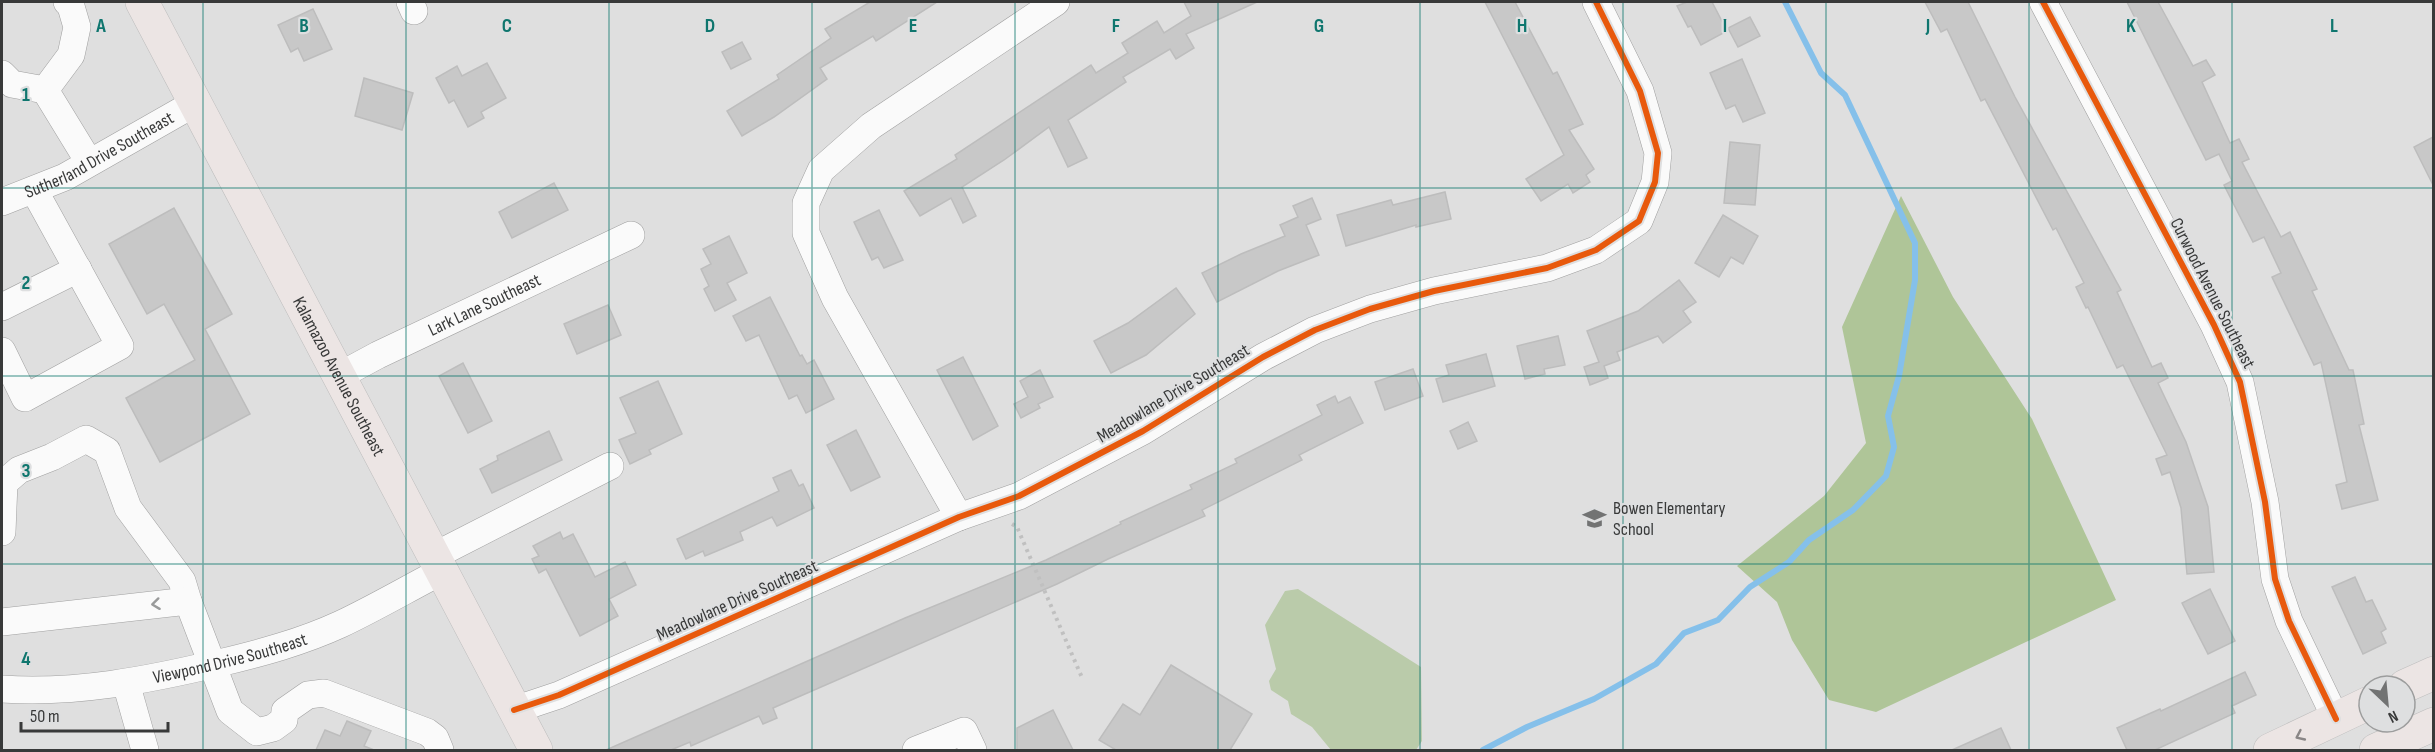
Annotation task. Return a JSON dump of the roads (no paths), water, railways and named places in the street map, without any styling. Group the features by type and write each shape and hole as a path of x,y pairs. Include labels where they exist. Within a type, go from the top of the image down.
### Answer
{"main road":[{"name":"Kalamazoo Avenue Southeast","path":"142,2 536,750"},
{"path":"2417,680 2433,673"},
{"path":"2270,750 2334,735 2357,714"},
{"path":"2376,750 2433,724"}],"street":[{"path":"45,90 71,55 77,27 70,3 67,2"},
{"path":"958,517 835,298 806,232 806,203 821,170 871,126 1056,2"},
{"name":"Meadowlane Drive Southeast","path":"514,710 559,695 958,517 1019,496 1143,431 1263,357 1315,330 1370,309 1424,294 1547,268 1596,250 1640,221 1655,182 1658,153 1640,91 1596,2"},
{"name":"Curwood Avenue Southeast","path":"2043,2 2214,325 2241,382 2265,502 2275,579 2334,735"},
{"path":"2,75 12,84 45,90 89,162"},
{"name":"Sutherland Drive Southeast","path":"2,202 64,177 195,103"},
{"path":"2,351 25,398 120,346 34,189"},
{"name":"Lark Lane Southeast","path":"339,376 388,350 631,235"},
{"path":"2,307 78,269"},
{"path":"2,532 4,483 19,470 52,457 86,439 107,451 128,508 182,581 230,711 257,732 273,728 284,720 285,711 308,695 324,693 427,732 435,738 440,750"},
{"name":"Viewpond Drive Southeast","path":"2,689 30,691 126,683 277,649 340,624 438,563 610,466"},
{"path":"2,622 188,601"},
{"path":"126,683 138,743"},
{"path":"916,750 964,731 973,750"}],"waterway":[{"path":"1483,750 1527,727 1594,699 1656,664 1684,633 1718,620 1750,587 1789,562 1809,540 1853,510 1886,476 1894,447 1888,416 1899,376 1915,280 1915,243 1845,95 1821,73 1785,2"}],"place":[{"name":"Bowen Elementary School","path":"1595,518"}]}
